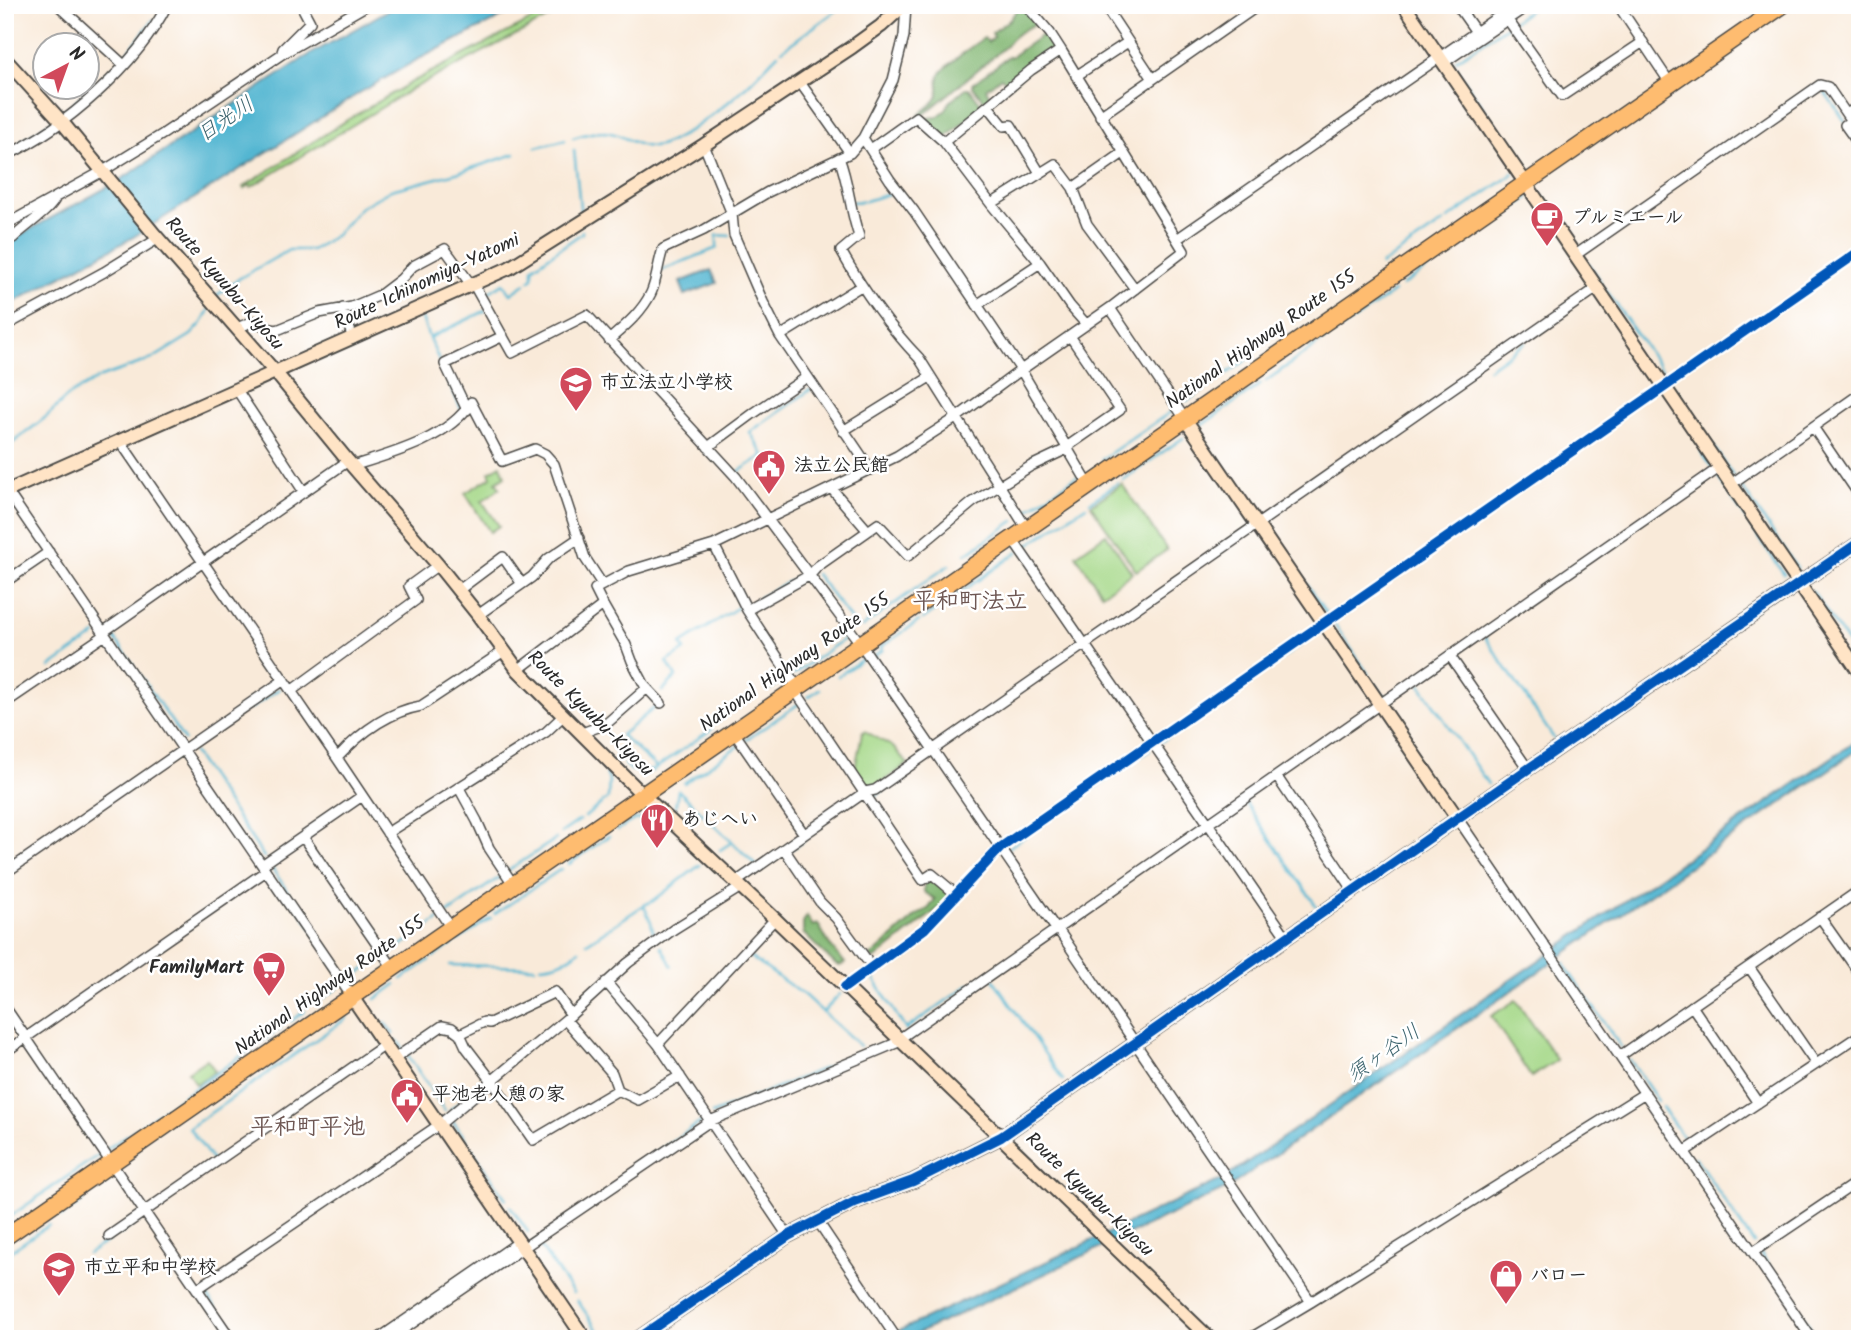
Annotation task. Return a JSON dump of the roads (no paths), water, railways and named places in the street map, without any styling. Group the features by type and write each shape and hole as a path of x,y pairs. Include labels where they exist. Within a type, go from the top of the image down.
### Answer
{"highway":[{"name":"National Highway Route 155","path":"5,1237 1783,5"}],"street":[{"path":"58,5 122,63"},
{"path":"5,156 27,145 104,85 152,31 167,5"},
{"path":"282,54 283,49 310,22 301,5"},
{"path":"5,225 105,173 282,54 368,5"},
{"path":"610,340 647,300 663,249 704,230 768,192 849,153 863,138 893,80 904,36 905,5"},
{"name":"Route Ichinomiya-Yatomi","path":"6,492 509,268 704,145 852,47 905,5"},
{"path":"661,703 647,688 595,589 629,571 714,545 871,470 956,418 1110,308 1184,251 1061,50 1026,5"},
{"path":"1121,5 1110,14 1153,79"},
{"path":"1100,116 1259,5"},
{"path":"1404,5 1860,673"},
{"path":"1457,5 1476,32"},
{"path":"1441,60 1515,5"},
{"path":"1177,239 1441,60 1529,5"},
{"path":"1618,5 1670,83"},
{"path":"1508,20 1562,96 1643,42"},
{"path":"1076,76 1128,42"},
{"path":"944,142 1061,50"},
{"name":"Route Kyuubu-Kiyosu","path":"5,59 459,590 517,670 642,794 1210,1339"},
{"path":"799,81 849,153"},
{"path":"1574,256 1820,85 1828,87 1853,117"},
{"path":"1860,105 1845,125 1860,146"},
{"path":"988,106 1004,126 1011,125 1040,173"},
{"path":"871,149 916,117 944,142 1086,324"},
{"path":"863,138 1021,370 1089,485"},
{"path":"704,145 732,214 734,234 780,336 871,470"},
{"path":"1073,188 1123,153"},
{"path":"839,158 859,236 841,251 861,286 902,341 919,358 1027,528"},
{"path":"991,204 1055,163 1073,188 1087,224 1135,289"},
{"path":"13,238 51,206 55,197"},
{"path":"5,326 93,278 157,237"},
{"path":"237,328 254,321 277,330 319,313 352,307 380,295 413,266 445,250 473,286 512,353 587,315 736,477 860,643 1311,1302"},
{"path":"845,987 924,929 1000,848 1860,251"},
{"path":"977,304 1040,262"},
{"path":"780,336 861,286"},
{"path":"197,1289 439,1125 569,1018 628,963 804,834 865,792 876,790 1597,288"},
{"path":"343,308 353,339"},
{"path":"1110,308 1812,1339"},
{"path":"467,410 445,364 503,336"},
{"path":"747,610 810,575 818,566 878,524 908,556 972,502 1068,447 1120,410 1070,336"},
{"path":"708,447 807,377"},
{"path":"844,431 930,377"},
{"path":"237,390 304,492"},
{"path":"1731,484 1860,394"},
{"path":"5,703 304,492 350,463 396,453 451,426 471,402 502,461 535,449 545,454 554,464 585,558 601,584"},
{"path":"1812,427 1860,496"},
{"path":"120,441 451,928"},
{"path":"378,1339 710,1121 900,1040 1719,468"},
{"path":"831,488 868,531"},
{"path":"6,492 585,1339"},
{"path":"478,615 532,577 548,559 579,538"},
{"path":"1012,539 1287,938"},
{"path":"637,1339 788,1236 855,1202 913,1181 1001,1137 1528,769 1860,542"},
{"path":"714,545 747,610 923,880 932,874 957,895"},
{"path":"5,582 48,552"},
{"path":"459,590 503,557 522,584"},
{"path":"291,691 415,600 409,586 438,565"},
{"path":"517,670 603,605"},
{"path":"337,758 368,728 409,708 421,706 504,652"},
{"path":"1450,656 1528,769"},
{"path":"5,873 284,680"},
{"path":"582,733 606,724 647,688"},
{"path":"387,833 546,732 565,715"},
{"path":"733,731 804,834"},
{"path":"1277,777 1354,891"},
{"path":"459,788 489,848 513,884"},
{"path":"5,1052 362,796"},
{"path":"303,837 393,968"},
{"path":"784,849 820,902 836,918 866,959"},
{"path":"1620,1056 1860,890"},
{"path":"1820,917 1860,974"},
{"path":"658,1044 775,919"},
{"path":"1749,967 1815,1064"},
{"path":"606,982 658,1044 788,1236"},
{"path":"460,1034 484,1021 490,1023 555,992 569,1018 612,1073 618,1090 638,1100 680,1076"},
{"path":"1692,1006 1758,1103"},
{"path":"5,1007 228,1335 217,1339"},
{"path":"394,1059 442,1026 452,1028 460,1034 466,1047 533,1140 618,1090"},
{"path":"1684,1152 1860,1035"},
{"path":"109,1236 385,1045"},
{"path":"1249,1339 1645,1093"},
{"path":"1753,1252 1860,1180"},
{"path":"817,1220 895,1335"},
{"path":"389,1339 521,1245"}],"water":[{"name":"日光川","path":"397,5 525,5 361,92 132,238 5,307 5,243 117,182 304,58"},
{"path":"711,270 717,283 685,295 680,282"},
{"path":"1860,738 1860,748 1228,1188 906,1339 885,1339 1223,1179"}],"waterway":[{"path":"782,50 844,5"},
{"path":"1412,5 1441,47"},
{"path":"1514,21 1537,5"},
{"path":"123,59 153,20"},
{"path":"1456,60 1507,26"},
{"path":"573,138 606,132 647,147 672,141 721,108 778,54"},
{"path":"60,115 118,64"},
{"path":"1455,67 1521,164"},
{"path":"1824,91 1845,121"},
{"path":"20,143 55,119"},
{"path":"536,147 565,140"},
{"path":"574,150 581,216"},
{"path":"216,296 240,278 289,250 312,250 319,246 336,235 361,207 391,190 515,154"},
{"path":"1448,219 1512,173"},
{"path":"852,202 866,201 894,192"},
{"path":"1541,195 1578,249"},
{"path":"1465,242 1528,198"},
{"path":"1381,265 1444,222"},
{"path":"529,281 533,278 535,266 582,231"},
{"path":"660,271 717,248 717,235 730,236"},
{"path":"1402,286 1459,246"},
{"path":"1588,263 1601,282"},
{"path":"485,295 503,283 511,294 525,284"},
{"path":"1604,287 1667,378"},
{"path":"1333,334 1394,292"},
{"path":"5,449 69,395 101,377 152,359 191,335 202,323 211,306"},
{"path":"461,409 429,338 485,311"},
{"path":"421,315 429,338"},
{"path":"1266,381 1328,337"},
{"path":"1488,369 1525,343"},
{"path":"1187,401 1251,357"},
{"path":"1202,425 1261,384"},
{"path":"1674,388 1733,476"},
{"path":"738,472 764,455 750,432 810,390"},
{"path":"1102,459 1172,411"},
{"path":"1123,480 1183,438"},
{"path":"1701,451 1713,469"},
{"path":"1716,474 1784,574"},
{"path":"1024,512 1079,475"},
{"path":"1738,482 1797,568"},
{"path":"1090,502 1118,483"},
{"path":"1022,549 1086,506"},
{"path":"1270,520 1268,527 1328,616"},
{"path":"966,554 1014,521"},
{"path":"923,619 1018,552"},
{"path":"862,627 949,565"},
{"path":"759,598 802,574"},
{"path":"816,574 855,625"},
{"path":"1812,591 1860,661"},
{"path":"1335,621 1376,593"},
{"path":"662,691 676,677 667,662 685,650 681,644 740,606"},
{"path":"876,659 874,656 883,650 881,647 919,621"},
{"path":"1335,625 1368,674"},
{"path":"111,633 134,666"},
{"path":"1259,674 1318,633"},
{"path":"50,667 96,635"},
{"path":"1485,637 1555,740"},
{"path":"794,674 844,639"},
{"path":"838,676 863,659"},
{"path":"137,671 184,740"},
{"path":"1159,743 1251,679"},
{"path":"770,689 784,680"},
{"path":"1419,683 1488,784"},
{"path":"1376,685 1383,695 1387,696"},
{"path":"250,709 279,689"},
{"path":"808,697 820,689"},
{"path":"746,740 800,703"},
{"path":"657,768 621,735 658,705"},
{"path":"624,764 631,770 652,771 712,729"},
{"path":"684,783 738,746"},
{"path":"1092,790 1150,750"},
{"path":"193,752 264,857"},
{"path":"585,817 608,798 609,780 606,773"},
{"path":"872,795 877,795 904,775"},
{"path":"678,790 756,865"},
{"path":"675,808 678,791"},
{"path":"1008,848 1085,794"},
{"path":"1245,802 1317,907"},
{"path":"618,830 641,819 656,824"},
{"path":"561,833 580,820"},
{"path":"569,864 609,836"},
{"path":"509,870 556,839"},
{"path":"791,849 805,839"},
{"path":"720,850 732,842"},
{"path":"269,864 347,979"},
{"path":"587,943 653,901 700,865"},
{"path":"495,914 561,869"},
{"path":"447,914 503,875"},
{"path":"644,906 655,939"},
{"path":"389,954 441,918"},
{"path":"457,941 491,918"},
{"path":"433,957 453,944"},
{"path":"661,946 672,966"},
{"path":"541,966 571,957 579,950"},
{"path":"747,955 804,995 860,1046"},
{"path":"349,980 382,958"},
{"path":"402,979 429,960"},
{"path":"1565,963 1621,1047"},
{"path":"450,965 535,967"},
{"path":"871,974 906,1030"},
{"path":"993,979 1063,1080"},
{"path":"376,999 396,984"},
{"path":"906,1029 970,984"},
{"path":"317,1002 338,988"},
{"path":"823,1012 840,994"},
{"path":"291,1021 305,1011"},
{"path":"213,1161 189,1128 347,1018"},
{"path":"385,1023 393,1034"},
{"path":"169,1106 281,1028"},
{"path":"398,1041 403,1049"},
{"path":"712,1114 881,1045"},
{"path":"407,1054 445,1111"},
{"path":"1630,1060 1658,1101"},
{"path":"450,1110 460,1102"},
{"path":"1662,1107 1687,1143"},
{"path":"107,1149 166,1108"},
{"path":"452,1120 467,1141"},
{"path":"645,1160 704,1120"},
{"path":"471,1148 506,1199"},
{"path":"5,1220 100,1154"},
{"path":"1695,1157 1754,1244"},
{"path":"61,1217 83,1201"},
{"path":"510,1206 528,1232"},
{"path":"120,1234 142,1218"},
{"path":"5,1255 49,1225"},
{"path":"88,1254 109,1240"},
{"path":"538,1243 573,1293"},
{"path":"1760,1253 1813,1331"},
{"path":"205,1292 231,1331"},
{"path":"577,1300 604,1339"},
{"path":"1816,1335 1819,1339"}],"place":[{"name":"プルミエール","path":"1547,248"},
{"name":"市立法立小学校","path":"576,413"},
{"name":"法立公民館","path":"769,496"},
{"name":"あじへい","path":"657,850"},
{"name":"FamilyMart","path":"269,998"},
{"name":"平池老人憩の家","path":"407,1125"},
{"name":"市立平和中学校","path":"59,1298"},
{"name":"バロー","path":"1506,1306"}],"district":[{"name":"平和町法立","path":"970,602"},
{"name":"平和町平池","path":"308,1128"}],"water label":[{"name":"須ヶ谷川","path":"1384,1054"}]}
